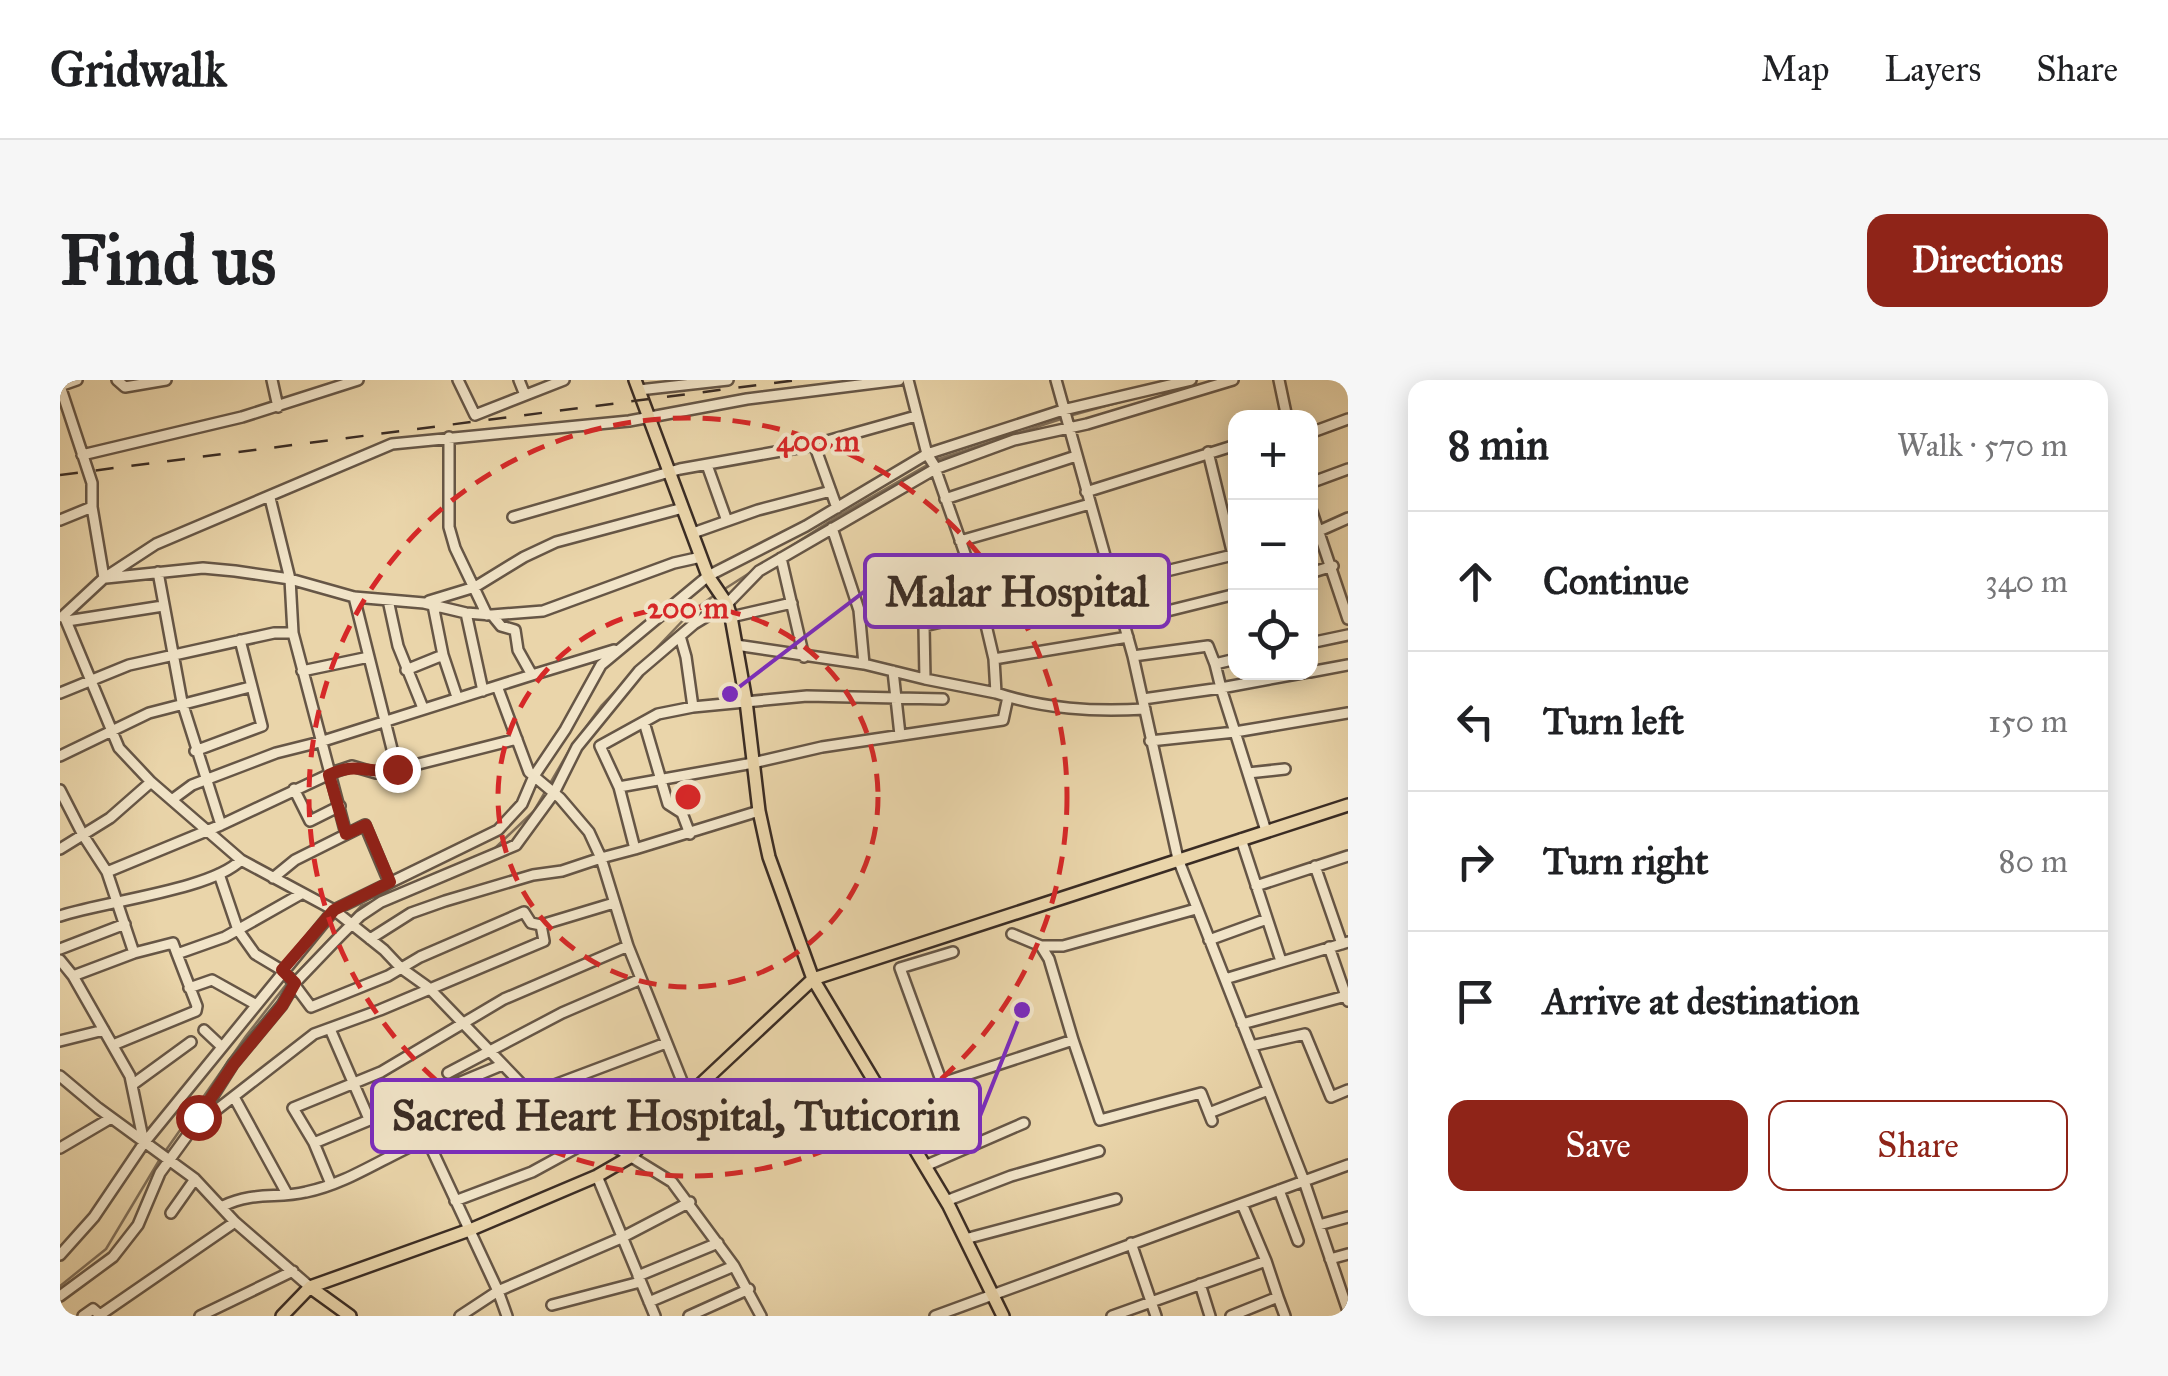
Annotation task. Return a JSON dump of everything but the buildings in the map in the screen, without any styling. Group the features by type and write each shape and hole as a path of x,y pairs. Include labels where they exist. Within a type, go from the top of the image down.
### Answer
{"main road":[{"path":"637,385 701,557 727,607 746,701 768,857 813,979 946,1202 1003,1316"},
{"path":"282,1316 310,1287 472,1229 597,1176 630,1157 688,1096 813,979 1347,808"},
{"path":"310,1287 350,1316"}],"street":[{"path":"77,380 60,386 92,483 92,507 104,578"},
{"path":"117,380 125,388 166,380"},
{"path":"272,380 278,407"},
{"path":"82,455 278,407 329,384 358,380"},
{"path":"458,380 475,414 564,380"},
{"path":"518,380 526,395"},
{"path":"637,385 728,380"},
{"path":"64,618 72,604 104,578 156,544 392,444 629,421 898,380"},
{"path":"908,380 931,462 984,612 994,659 996,693"},
{"path":"1056,380 1133,656 1178,859 1304,1182 1348,1311"},
{"path":"60,1296 113,1257 138,1224 152,1187 169,1159 234,1064 282,1006 289,976 334,911 498,830 522,804 595,673 615,650 710,578 931,462 1191,380"},
{"path":"60,1254 94,1218 144,1143 255,1004 382,902 516,845 577,747 640,670 680,636 727,607 759,571 931,462 1014,440 1065,418 1234,380"},
{"path":"1279,380 1285,410"},
{"path":"513,517 670,472 814,444 916,416"},
{"path":"1318,430 1348,419"},
{"path":"449,438 449,526 455,548 490,615 501,626 515,630 518,650 532,675"},
{"path":"814,444 837,508"},
{"path":"1086,492 1228,447"},
{"path":"1112,584 1232,555 1208,452"},
{"path":"944,499 1076,456"},
{"path":"706,465 727,521"},
{"path":"1318,480 1348,469"},
{"path":"692,534 830,491"},
{"path":"270,498 290,579 293,632 346,834"},
{"path":"960,541 1090,504"},
{"path":"60,520 92,507"},
{"path":"428,604 475,587 556,542 683,508"},
{"path":"1348,518 1319,531 1344,592 1348,619"},
{"path":"832,528 859,610 864,664"},
{"path":"104,578 203,568 290,579 354,597 490,615 543,611 674,563 701,557"},
{"path":"781,558 804,657"},
{"path":"978,592 1106,561"},
{"path":"1318,571 1333,566"},
{"path":"158,572 182,702 221,825"},
{"path":"1123,622 1228,596"},
{"path":"354,597 397,769"},
{"path":"388,600 392,628 422,708"},
{"path":"727,607 792,603"},
{"path":"428,604 457,697"},
{"path":"64,618 163,606"},
{"path":"925,678 924,626 984,612"},
{"path":"466,613 482,690"},
{"path":"64,618 119,748 151,782 241,860 334,911 430,988 534,1097 672,1182 734,1266 761,1316"},
{"path":"60,693 128,666 293,632"},
{"path":"1318,641 1348,634"},
{"path":"680,636 693,706"},
{"path":"994,659 1128,637"},
{"path":"195,751 262,726 240,640"},
{"path":"736,645 864,664 1055,708 1105,712 1266,680"},
{"path":"1133,656 1208,646 1266,831"},
{"path":"172,799 205,780 276,752 320,742 615,650"},
{"path":"406,670 443,654"},
{"path":"302,671 368,657"},
{"path":"1215,664 1228,661"},
{"path":"1318,670 1348,665"},
{"path":"893,671 900,735"},
{"path":"497,686 526,766 589,832 628,946 688,1096"},
{"path":"60,756 149,713 250,687"},
{"path":"635,849 619,787 600,746 658,714 693,706 807,696 944,699"},
{"path":"619,787 822,747 1003,720 1008,697"},
{"path":"1150,741 1235,732 1348,712"},
{"path":"644,722 668,804 682,812 690,834"},
{"path":"106,872 352,766 376,773 517,738"},
{"path":"1248,773 1285,768"},
{"path":"60,849 110,818 151,782"},
{"path":"294,789 310,821 340,806"},
{"path":"60,790 106,872 134,953"},
{"path":"370,940 395,922 428,907 533,874 562,872 759,811"},
{"path":"273,878 295,860 366,825 390,882"},
{"path":"1241,839 1281,962"},
{"path":"1256,886 1348,856"},
{"path":"60,916 219,874 231,870 241,860"},
{"path":"1224,979 1345,943 1315,866"},
{"path":"219,874 238,930 255,954 289,976 311,1007 354,1082 369,1119"},
{"path":"177,954 238,930 301,894"},
{"path":"311,1007 524,912 531,923 541,925 614,903"},
{"path":"1012,934 1041,946 1063,946 1196,909"},
{"path":"1209,940 1267,919"},
{"path":"60,949 125,924"},
{"path":"192,1129 326,1029 544,941 541,925"},
{"path":"74,976 134,953 173,944 196,1012 113,1044"},
{"path":"331,1184 314,1143 293,1108 380,1072 504,998 628,946"},
{"path":"1041,946 1049,959 1100,1120 1200,1093 1210,1117 1268,1090"},
{"path":"1242,1024 1346,992 1329,946"},
{"path":"953,952 900,968 942,1083 1073,1040"},
{"path":"62,965 74,976 132,1085 144,1143"},
{"path":"448,1073 562,1013 641,979"},
{"path":"189,988 212,980 255,1004"},
{"path":"60,1042 104,1030"},
{"path":"204,1030 222,1046"},
{"path":"1251,1046 1305,1034 1331,1097 1348,1090"},
{"path":"132,1085 192,1042"},
{"path":"223,1206 238,1199 286,1192 301,1194 331,1184 425,1140 498,1116 540,1090 666,1043"},
{"path":"314,1143 502,1065"},
{"path":"60,1076 110,1118 195,1179 235,1222 310,1287"},
{"path":"579,1122 630,1096 647,1093 662,1122"},
{"path":"234,1097 286,1192"},
{"path":"846,1118 885,1099"},
{"path":"410,1102 425,1140 444,1169 455,1201 472,1229 506,1316"},
{"path":"60,1148 110,1118"},
{"path":"925,1166 1024,1123"},
{"path":"455,1201 532,1172 598,1136"},
{"path":"946,1202 1011,1176 1099,1151"},
{"path":"934,1316 1348,1165"},
{"path":"597,1176 655,1316"},
{"path":"171,1213 195,1179"},
{"path":"1279,1190 1298,1241"},
{"path":"965,1240 1116,1199"},
{"path":"460,1316 498,1291 621,1238 690,1202"},
{"path":"1242,1204 1285,1316"},
{"path":"1319,1225 1348,1217"},
{"path":"84,1316 94,1309 100,1316 235,1222"},
{"path":"552,1305 639,1279 718,1243"},
{"path":"1131,1243 1156,1316"},
{"path":"1330,1259 1348,1254"},
{"path":"1112,1316 1266,1261"},
{"path":"649,1302 734,1266"},
{"path":"200,1316 294,1270"},
{"path":"1200,1284 1210,1316"},
{"path":"689,1316 749,1289"},
{"path":"1231,1316 1278,1298"}],"waterway":[{"path":"1069,416 1153,393"},
{"path":"936,460 1061,419"},
{"path":"723,590 929,464"},
{"path":"493,850 534,811 570,749 602,705 691,612 716,594"},
{"path":"350,918 361,906 376,900"},
{"path":"294,976 344,924"},
{"path":"164,1153 289,981"},
{"path":"60,1286 106,1249 160,1159"}],"railway":[{"path":"60,475 797,380"}],"place":[{"name":"Malar Hospital","path":"730,694"},
{"name":"Sacred Heart Hospital, Tuticorin","path":"1022,1010"}],"route":[{"path":"198,1117 234,1064 282,1006 295,983 282,970 334,910 390,882 366,825 346,834 329,775 352,766 376,773 397,769"}]}
